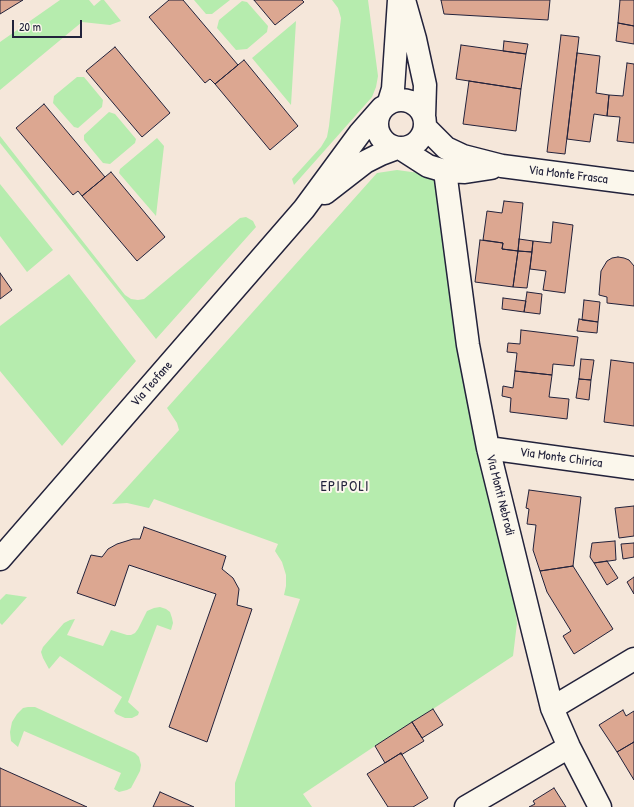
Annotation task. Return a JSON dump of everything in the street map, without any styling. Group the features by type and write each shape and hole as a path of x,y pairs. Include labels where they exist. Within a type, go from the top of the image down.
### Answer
{"street":[{"path":"398,0 393,89 385,105 378,114 376,121 379,135 390,146 398,148 428,166 444,171 465,172 502,166"},
{"path":"304,210 365,162 398,148 414,145 423,134 425,122 425,85 416,39 404,0"},
{"path":"304,210 360,133 385,105 395,100 403,99 410,101 422,110 425,122 446,148 462,156 502,166"},
{"name":"Via Monte Frasca","path":"502,166 634,183"},
{"name":"Via Monti Nebrodi","path":"444,171 468,345 488,448 552,708 568,747 600,807"},
{"name":"Via Teofane","path":"0,559 304,210"},
{"name":"Via Monte Chirica","path":"488,448 634,468"},
{"path":"552,708 634,659"},
{"path":"466,807 568,747"}],"green space":[{"path":"60,0 89,0 94,6 101,0 104,0 121,21 110,25 82,22 0,90 0,42"},
{"path":"194,0 230,0 212,14 206,14"},
{"path":"332,0 368,0 378,76 376,87 372,97 294,185 292,179 321,147 327,137 341,18 338,8"},
{"path":"242,1 247,2 268,26 267,32 247,49 236,50 217,28 219,20"},
{"path":"296,21 291,105 252,58"},
{"path":"77,77 84,77 103,100 102,107 78,128 74,127 53,103 54,96"},
{"path":"109,112 115,114 136,139 135,143 110,164 103,163 84,140 84,135"},
{"path":"0,136 125,295 131,299 144,299 240,218 246,217 253,221 256,227 156,339 0,143"},
{"path":"157,138 164,146 156,216 119,173 120,169"},
{"path":"397,170 419,173 434,178 461,362 512,587 517,623 513,656 303,794 312,807 235,807 235,783 300,599 284,595 286,575 282,562 275,551 278,544 154,499 149,508 127,503 112,504 179,430 177,423 167,408 377,173"},
{"path":"0,184 53,250 27,272 0,236"},
{"path":"69,274 136,361 62,446 0,371 0,326"},
{"path":"6,594 27,597 2,625 0,623 0,600"},
{"path":"160,607 170,612 173,623 171,630 157,625 128,702 139,712 138,715 132,718 125,718 116,714 114,711 122,697 60,656 49,669 43,658 41,652 43,647 64,623 70,620 75,619 67,635 103,646 111,630 131,635 138,629 147,611"},
{"path":"35,707 135,753 139,757 141,765 140,771 131,788 119,792 114,789 121,773 24,731 18,747 11,741 10,732 12,722 23,708"}],"building":[{"path":"0,0 23,0 0,14"},
{"path":"169,0 183,0 238,65 215,84 210,79 205,83 149,17"},
{"path":"254,0 302,0 304,2 275,25"},
{"path":"441,0 550,0 548,20 444,14"},
{"path":"620,0 634,0 634,26 618,23"},
{"path":"618,23 634,26 634,44 616,41"},
{"path":"561,35 579,37 565,154 547,152"},
{"path":"504,41 528,44 526,54 503,51"},
{"path":"461,45 526,54 521,89 456,79"},
{"path":"115,47 170,113 142,137 86,71"},
{"path":"577,53 600,56 596,93 609,95 607,116 594,114 590,142 567,139"},
{"path":"244,60 298,126 270,150 215,84"},
{"path":"627,63 634,64 634,143 617,141 620,117 607,116 609,95 623,96"},
{"path":"469,81 521,89 516,131 463,124"},
{"path":"44,104 105,177 82,196 78,191 73,195 16,128"},
{"path":"111,172 165,237 137,261 82,196"},
{"path":"504,201 523,203 518,251 502,249 503,243 483,240 487,211 502,213"},
{"path":"553,222 573,225 565,293 543,290 546,271 530,269 533,241 551,243"},
{"path":"519,239 533,241 532,252 518,251"},
{"path":"480,240 503,243 502,249 518,251 513,287 475,282"},
{"path":"518,251 532,252 527,288 513,287"},
{"path":"618,257 629,260 634,266 634,306 607,303 607,297 599,295 601,271 607,261"},
{"path":"0,273 12,290 0,299"},
{"path":"527,292 542,294 540,314 524,312"},
{"path":"503,298 526,301 524,312 502,309"},
{"path":"584,300 600,302 598,322 582,320"},
{"path":"579,319 598,322 597,333 577,331"},
{"path":"521,330 578,337 574,366 553,364 552,375 515,371 517,353 507,352 508,343 520,344"},
{"path":"581,359 594,360 591,380 579,379"},
{"path":"611,360 634,363 634,426 604,422"},
{"path":"515,371 552,375 549,397 569,399 567,419 510,412 511,398 502,396 503,386 513,388"},
{"path":"579,379 591,380 589,400 576,398"},
{"path":"529,490 581,497 573,566 540,571 533,550 536,525 527,524 529,509 526,508"},
{"path":"634,506 634,536 619,538 615,508"},
{"path":"144,527 226,556 222,569 233,578 239,589 237,605 252,609 207,742 169,727 216,594 129,565 115,606 77,593 91,555 102,557 108,549 117,544 133,539 140,539"},
{"path":"615,541 616,560 594,563 590,557 592,543"},
{"path":"634,543 634,557 623,559 621,544"},
{"path":"607,561 618,578 607,585 594,563"},
{"path":"573,566 613,629 574,654 563,636 571,631 547,592 540,571"},
{"path":"634,577 634,594 627,582"},
{"path":"433,709 443,725 422,738 412,722"},
{"path":"623,710 626,716 634,711 634,742 617,752 599,725"},
{"path":"412,722 424,741 385,763 375,746"},
{"path":"634,742 634,780 617,752"},
{"path":"401,753 428,798 413,807 388,807 367,774"},
{"path":"0,768 56,793 87,807 0,807"},
{"path":"554,788 566,807 529,807 535,804 533,801"},
{"path":"160,792 194,807 153,807"}],"district":[{"name":"EPIPOLI","path":"345,487"}]}
